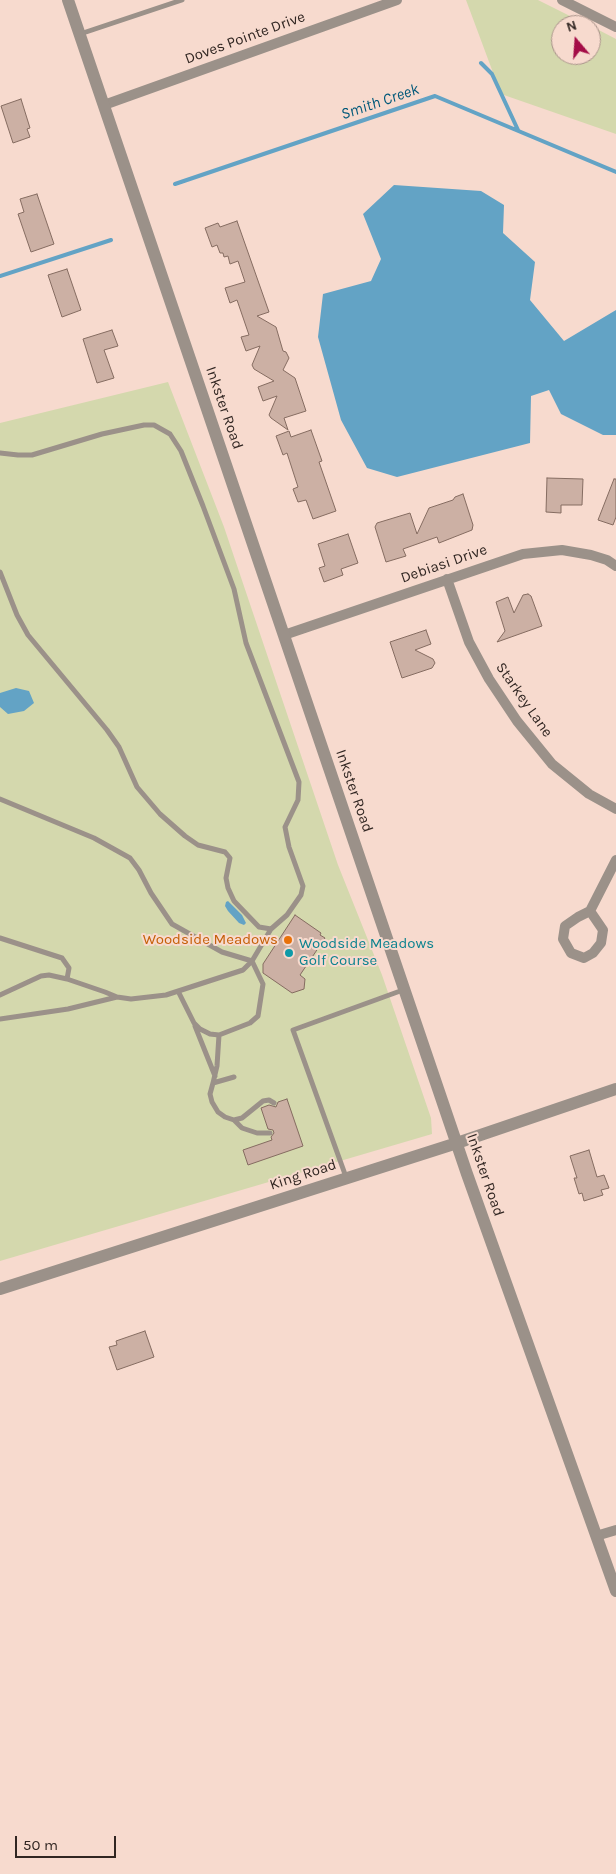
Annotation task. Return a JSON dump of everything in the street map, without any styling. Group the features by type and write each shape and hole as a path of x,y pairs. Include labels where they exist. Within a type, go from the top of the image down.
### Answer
{"street":[{"name":"Inkster Road","path":"68,0 457,1143 616,1591"},
{"name":"Doves Pointe Drive","path":"104,105 397,0"},
{"path":"562,0 616,27"},
{"name":"Debiasi Drive","path":"284,635 506,559 537,551 562,550 591,555 607,560 616,566"},
{"name":"Starkey Lane","path":"448,579 469,642 489,679 517,721 552,764 589,794 616,809"},
{"path":"590,911 603,930 601,943 594,953 584,958 571,953 563,939 565,926 590,911 616,860"},
{"name":"King Road","path":"0,1289 457,1143 616,1089"},
{"path":"596,1536 616,1530"}],"lane":[{"path":"80,34 182,0"},
{"path":"0,453 32,455 102,434 144,425 163,429 170,434 180,451 234,589 246,643 299,782 298,800 285,827 289,847 304,886 301,895 287,915 271,929 252,961 243,970 178,991 146,998 117,997 68,1009 0,1019"},
{"path":"0,572 17,615 28,635 107,730 119,747 137,787 160,814 185,836 198,845 225,852 230,858 227,870 228,888 234,901 259,926 271,929"},
{"path":"0,799 86,834 130,858 140,870 151,893 172,924 222,952 252,961 263,984 258,1016 250,1023 219,1035 200,1030 194,1023"},
{"path":"0,938 62,958 69,968 67,979"},
{"path":"0,995 41,976 49,975 67,979 117,997"},
{"path":"346,1178 293,1030 404,989"},
{"path":"178,991 194,1023 215,1076"},
{"path":"219,1035 215,1076 210,1094 212,1102 218,1112 224,1117 234,1120 242,1128 257,1133 270,1133"},
{"path":"212,1083 234,1077"},
{"path":"234,1120 242,1118 262,1101 270,1100 274,1103"}],"green space":[{"path":"466,0 538,0 568,15 551,15 551,65 601,65 601,31 616,39 616,134 501,94"},
{"name":"Woodside Meadows Golf Course","path":"168,382 224,527 338,865 382,975 431,1118 432,1134 0,1261 0,423"}],"water":[{"path":"394,185 481,191 504,205 503,233 535,262 530,300 564,341 616,310 616,435 603,435 561,414 549,390 531,396 530,443 397,477 367,468 341,420 318,337 323,294 371,281 381,259 363,214"},
{"path":"16,688 29,691 34,703 24,711 8,714 0,707 0,693"},
{"path":"228,901 242,915 246,923 244,925 239,923 228,911 225,906"}],"building":[{"path":"21,99 30,128 27,129 30,137 13,143 1,106"},
{"path":"37,194 54,244 31,252 18,214 24,212 20,199"},
{"path":"237,221 269,312 257,316 276,327 283,351 286,352 289,358 283,370 295,378 306,411 284,418 288,430 269,415 277,396 263,401 258,387 274,381 254,369 252,365 260,346 246,351 241,337 249,335 237,300 230,303 225,288 245,282 238,261 230,264 228,256 224,257 223,253 220,253 217,245 212,247 205,228 218,223 220,227"},
{"path":"67,269 81,310 62,317 48,275"},
{"path":"112,330 118,346 104,350 114,378 97,383 83,339"},
{"path":"311,430 322,461 319,462 336,511 313,519 306,500 298,502 293,489 298,487 287,453 283,455 276,436 289,431 291,437"},
{"path":"547,478 583,479 582,505 561,505 561,513 546,512"},
{"path":"614,479 616,479 616,517 613,525 598,520"},
{"path":"463,494 473,525 472,530 439,543 437,537 403,549 406,556 386,562 375,527 377,523 410,513 417,534 429,508 453,500 455,497"},
{"path":"348,534 358,563 341,569 343,575 324,582 319,568 325,566 318,544"},
{"path":"528,594 531,596 542,626 497,642 505,631 496,602 508,597 514,613 523,595"},
{"path":"426,630 431,644 415,650 433,659 435,663 432,668 402,678 390,642"},
{"name":"Woodside Meadows Golf Course","path":"295,915 321,933 320,935 325,938 300,975 305,979 304,989 292,993 263,973 263,964"},
{"path":"287,1099 303,1146 248,1165 243,1150 272,1140 271,1137 274,1133 273,1130 268,1129 261,1108 269,1105 276,1107 278,1102"},
{"path":"589,1150 597,1177 604,1175 609,1188 601,1190 603,1195 584,1201 582,1193 579,1194 574,1178 577,1178 570,1156"},
{"path":"145,1331 154,1357 117,1370 109,1347 117,1345 116,1341"}],"waterway":[{"path":"481,63 492,74 518,130"},
{"name":"Smith Creek","path":"175,184 435,96 616,172"},
{"name":"Smith Creek","path":"0,276 111,240"}],"place":[{"name":"Woodside Meadows","path":"288,940"},
{"name":"Woodside Meadows Golf Course","path":"289,953"}]}
